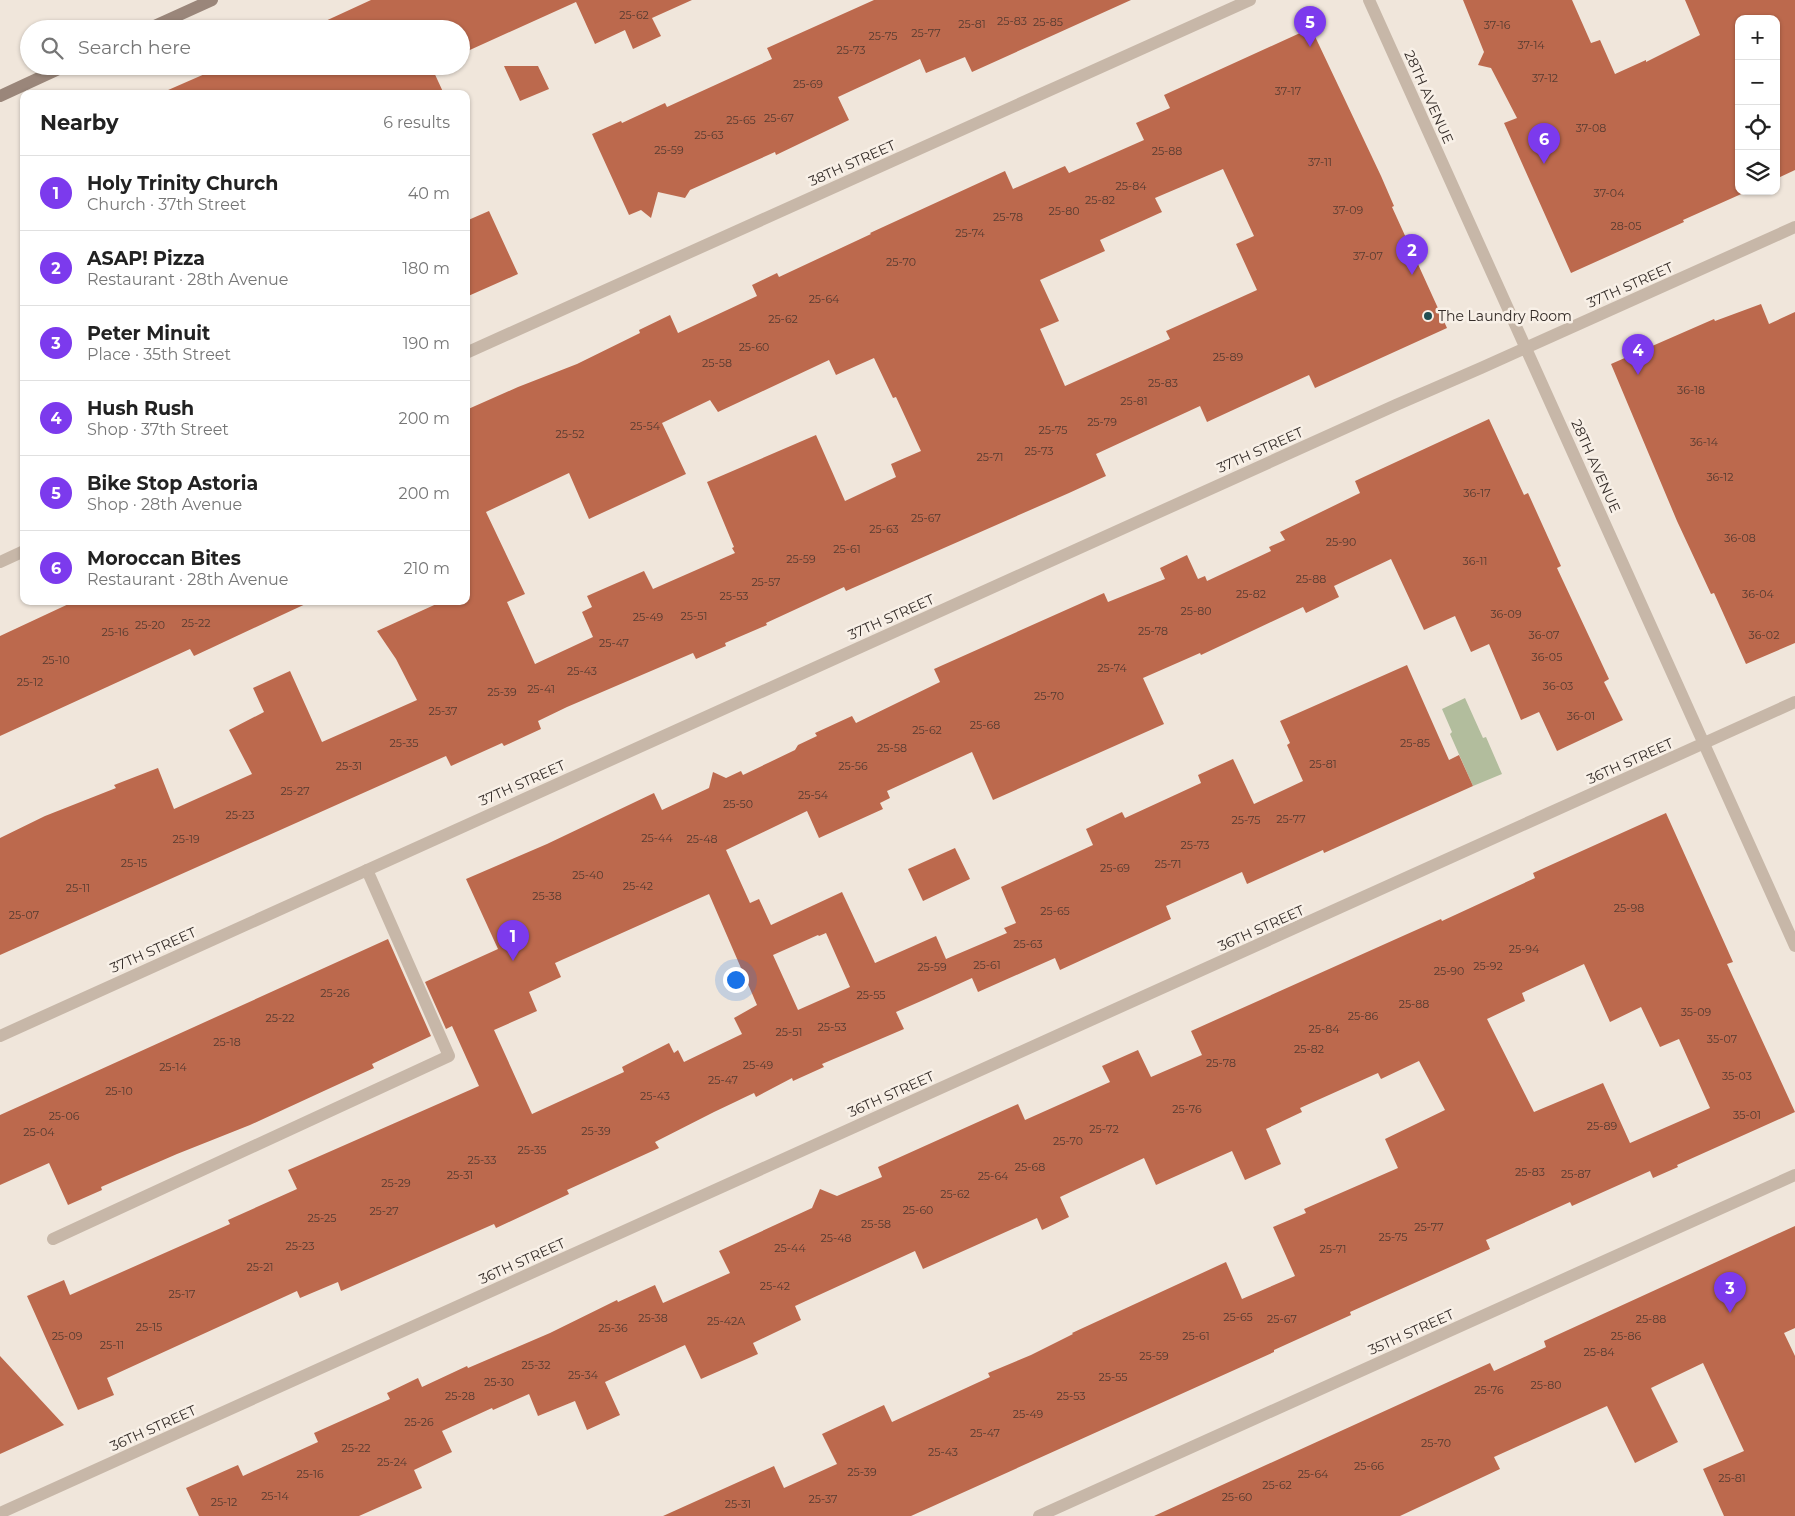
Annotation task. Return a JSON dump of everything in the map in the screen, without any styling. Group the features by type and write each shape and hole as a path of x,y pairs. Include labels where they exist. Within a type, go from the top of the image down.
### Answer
{"street":[{"path":"168,20 212,0"},
{"name":"38TH STREET","path":"470,351 1250,0"},
{"name":"28TH AVENUE","path":"1369,0 1795,946"},
{"path":"0,96 46,75"},
{"name":"37TH STREET","path":"0,1036 1387,409 1795,227"},
{"path":"0,562 20,554"},
{"name":"36TH STREET","path":"0,1513 1795,702"},
{"path":"53,1239 449,1056 367,870"},
{"name":"35TH STREET","path":"1039,1516 1795,1175"}],"green space":[{"path":"1465,698 1483,738 1486,737 1502,774 1473,786 1450,734 1452,732 1442,709"}],"building":[{"path":"371,0 692,0 652,18 661,36 633,49 625,30 595,44 576,2 470,50 470,20 328,20"},
{"path":"874,0 1131,0 972,72 965,57 926,73 920,59 838,97 849,120 776,155 775,152 690,190 685,198 658,192 651,218 641,210 629,215 592,134 621,121 622,123 665,103 667,107 772,59 767,48"},
{"path":"1463,0 1572,0 1591,43 1600,40 1615,74 1646,60 1646,62 1700,35 1685,0 1795,0 1795,170 1780,177 1780,15 1735,15 1735,195 1739,195 1571,273 1504,123 1517,118 1491,68 1478,65 1484,52"},
{"path":"1311,28 1381,176 1394,206 1392,207 1447,328 1315,388 1309,375 1207,422 1200,406 1096,454 1106,476 1069,493 846,591 844,587 766,623 767,625 725,643 726,646 696,659 693,653 567,707 538,721 541,729 504,746 502,743 451,766 446,756 0,955 0,838 45,816 116,788 114,785 158,768 174,809 252,774 229,730 264,712 253,688 290,671 322,742 417,700 396,659 377,631 434,605 470,605 470,408 577,364 640,333 639,330 670,315 678,333 757,296 752,285 777,273 779,277 1005,171 1013,189 1065,166 1069,173 1144,140 1136,123 1170,108 1164,95","holes":["1223,169 1254,236 1236,244 1257,290 1166,331 1170,339 1065,386 1040,329 1059,321 1040,280 1105,251 1100,240 1162,212 1155,198","874,358 893,398 896,397 921,451 891,464 896,477 845,501 816,435 707,482 735,553 653,589 644,571 587,596 592,607 582,612 593,637 535,664 507,602 525,594 486,512 569,473 589,519 686,474 662,423 710,400 718,412 829,360 836,375"]},
{"path":"504,66 538,66 549,89 520,101"},
{"path":"202,75 435,75 442,90 168,90"},
{"path":"489,211 518,274 470,295 470,219"},
{"path":"1761,304 1769,324 1795,312 1795,643 1746,664 1714,593 1711,594 1677,521 1611,364 1714,319 1715,321"},
{"path":"1489,419 1524,495 1528,493 1561,566 1557,568 1609,679 1604,682 1623,720 1557,751 1539,712 1521,720 1489,644 1471,652 1455,616 1424,630 1391,559 1334,586 1339,597 1306,613 1303,607 1201,655 1200,653 1143,678 1164,724 993,800 972,752 887,791 890,798 880,803 883,809 819,838 807,811 726,850 750,903 759,899 771,925 842,892 875,963 936,936 946,959 1007,933 1004,928 1016,923 1001,887 1093,845 1086,829 1122,812 1125,818 1201,783 1198,775 1233,759 1254,804 1303,781 1287,745 1290,743 1280,721 1407,665 1449,760 1459,755 1473,786 1324,853 1323,850 1247,884 1242,872 1166,906 1171,919 1060,970 1055,958 978,992 972,978 896,1012 904,1029 822,1064 824,1067 793,1081 792,1078 756,1097 754,1093 714,1112 655,1142 659,1148 567,1190 569,1194 496,1228 494,1224 341,1291 338,1282 300,1298 297,1291 107,1378 114,1395 78,1410 27,1296 64,1280 70,1295 230,1224 228,1220 297,1189 288,1170 479,1086 452,1026 446,1029 425,982 498,949 466,879 547,844 654,793 662,810 709,788 713,772 726,778 741,771 743,775 795,750 798,745 817,736 815,733 852,716 856,723 940,682 934,669 1104,593 1108,602 1165,579 1160,568 1187,555 1198,579 1205,576 1207,581 1271,551 1269,547 1285,540 1280,532 1360,493 1355,481","holes":["709,894 757,1005 734,1018 742,1034 684,1062 678,1050 674,1053 669,1043 622,1067 624,1072 532,1114 494,1030 537,1011 529,992 561,977 555,963","826,933 850,987 798,1010 773,955"]},
{"path":"66,605 303,605 194,656 190,649 0,736 0,636"},
{"path":"1666,813 1733,962 1727,964 1795,1112 1677,1165 1678,1167 1653,1178 1650,1171 1572,1206 1570,1202 1486,1240 1490,1249 1350,1312 1351,1315 1274,1350 1274,1352 911,1516 663,1516 774,1466 784,1488 837,1464 822,1434 884,1405 892,1422 990,1377 988,1373 1031,1355 1072,1333 1226,1262 1242,1299 1295,1276 1273,1227 1306,1213 1304,1209 1398,1168 1385,1139 1445,1110 1419,1061 1381,1079 1378,1073 1300,1108 1302,1112 1266,1129 1281,1164 1245,1180 1232,1151 1156,1185 1144,1158 1060,1197 1069,1217 1042,1230 1037,1218 923,1269 915,1251 795,1306 801,1320 753,1343 758,1354 701,1379 685,1345 605,1382 620,1415 587,1430 575,1401 538,1416 529,1394 493,1410 492,1408 442,1431 452,1452 414,1470 422,1488 359,1516 199,1516 186,1488 238,1465 243,1476 318,1442 314,1433 390,1399 387,1393 418,1378 422,1387 467,1366 468,1368 550,1333 617,1300 618,1302 655,1285 663,1303 730,1273 719,1251 812,1208 820,1189 837,1196 882,1177 878,1167 1018,1104 1025,1120 1110,1082 1102,1066 1138,1050 1151,1077 1202,1055 1191,1031 1441,919 1442,921 1535,878 1533,873","holes":["1584,964 1610,1022 1641,1007 1660,1047 1679,1039 1710,1108 1630,1143 1603,1083 1534,1112 1487,1019 1525,1001 1522,993"]},
{"path":"955,848 970,879 923,901 908,869"},
{"path":"388,939 431,1036 372,1064 374,1068 250,1125 101,1187 102,1190 68,1205 49,1163 0,1185 0,1115"},
{"path":"1795,1226 1795,1328 1784,1333 1795,1356 1795,1516 1724,1516 1703,1469 1744,1451 1703,1363 1651,1388 1678,1442 1635,1463 1607,1406 1494,1457 1500,1469 1400,1516 1154,1516 1490,1363 1494,1371 1546,1347 1544,1341"},
{"path":"0,1356 64,1425 0,1454"}],"place":[{"name":"Bike Stop Astoria","path":"1310,47"},
{"name":"Moroccan Bites","path":"1544,164"},
{"name":"ASAP! Pizza","path":"1412,275"},
{"name":"The Laundry Room","path":"1428,316"},
{"name":"Hush Rush","path":"1638,375"},
{"name":"Holy Trinity Church","path":"513,961"},
{"name":"Peter Minuit","path":"1730,1313"}]}
